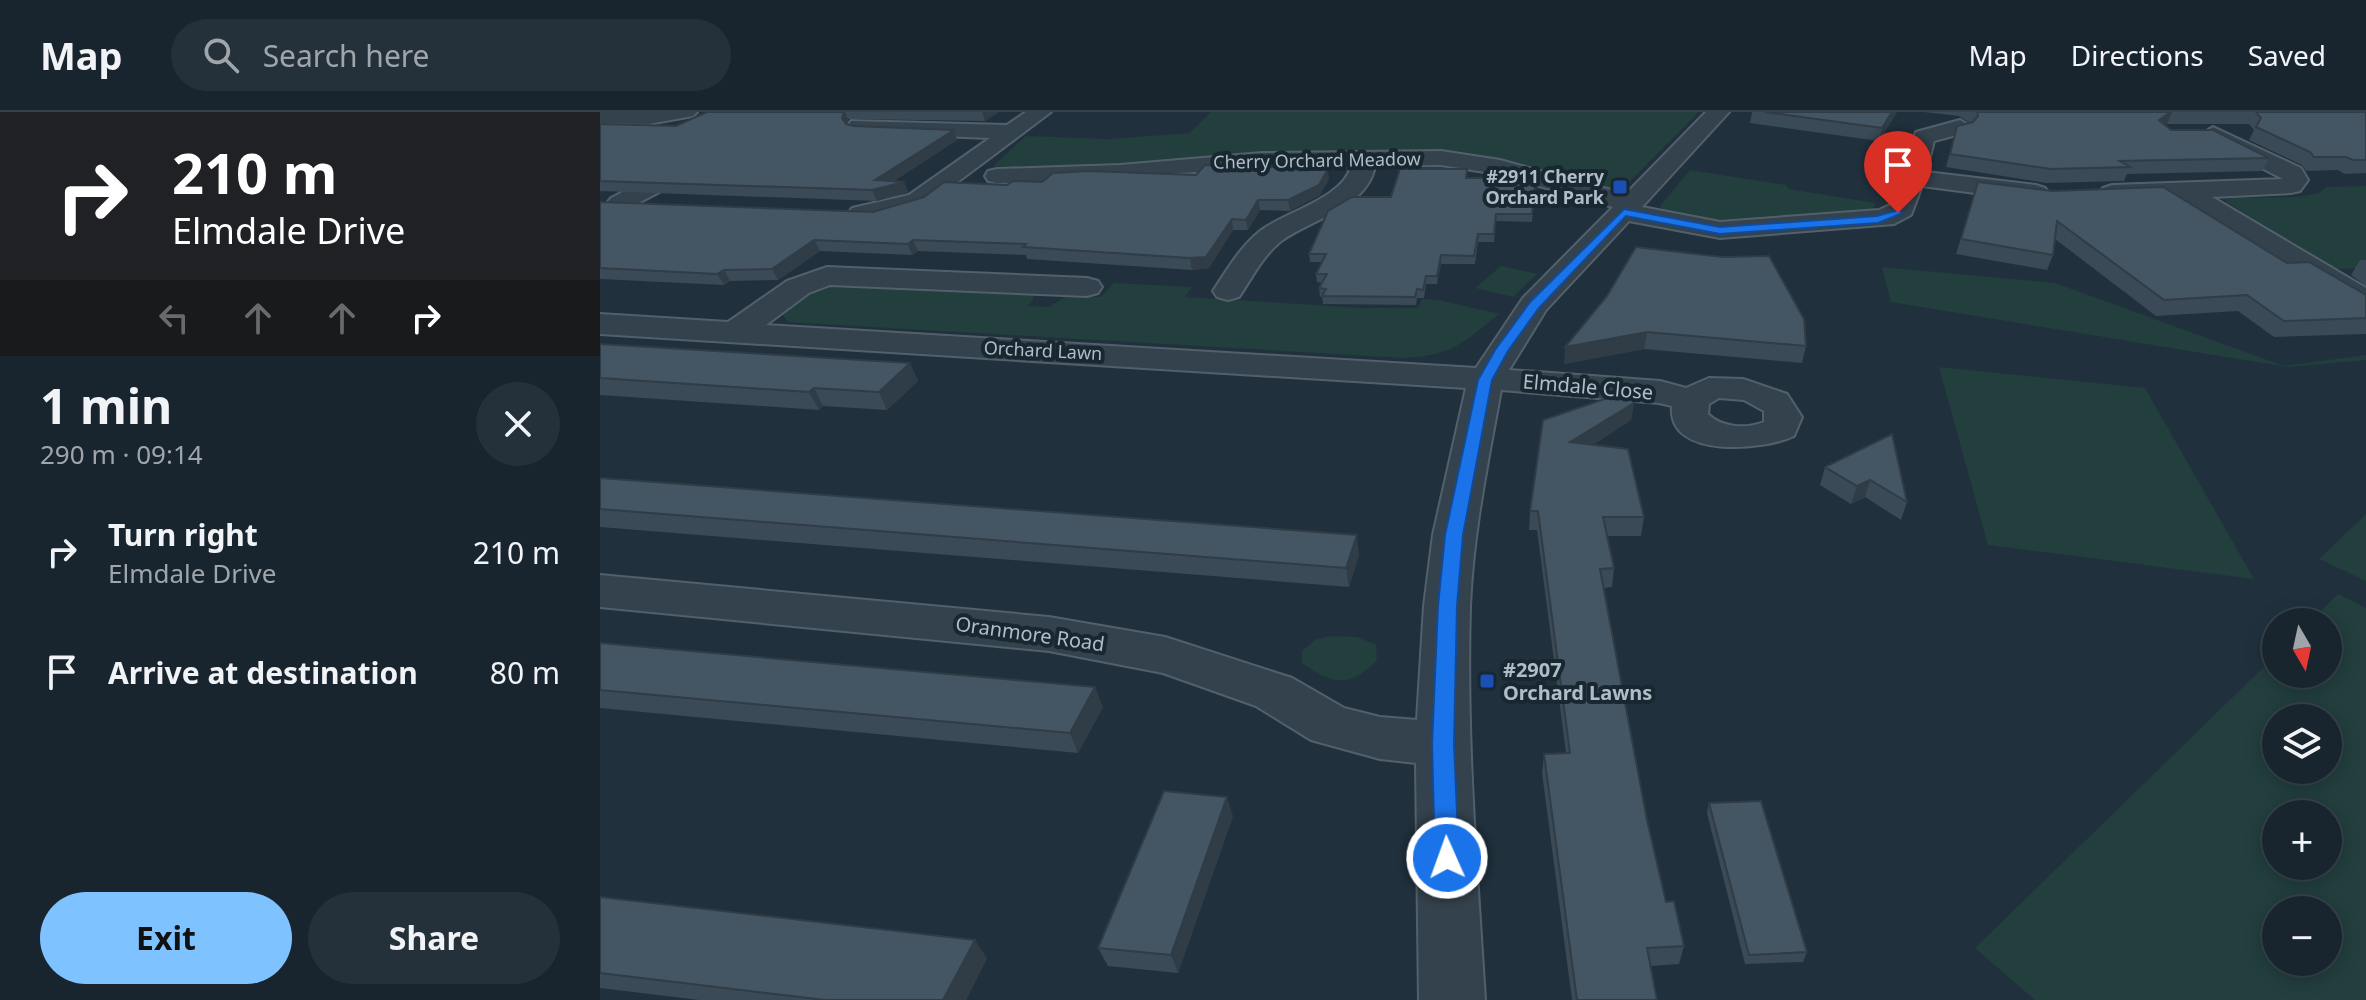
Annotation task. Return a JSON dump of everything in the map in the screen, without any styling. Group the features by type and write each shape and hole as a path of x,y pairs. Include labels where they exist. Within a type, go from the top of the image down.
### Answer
{"street":[{"path":"600,117 649,118 686,112"},
{"path":"830,212 869,213 918,200 1040,112"},
{"path":"1452,1000 1443,744 1447,606 1454,535 1485,380 1534,305 1718,112"},
{"path":"859,126 1012,132"},
{"name":"Cherry Orchard Meadow","path":"997,176 1120,172 1262,160 1441,158 1522,172 1628,208 1712,230 1878,220 1902,209 1924,137 1960,127"},
{"path":"2092,194 2291,186 2296,180 2292,173 2203,133 2247,132"},
{"path":"1228,291 1255,250 1272,235 1329,204 1359,181 1363,175 1364,161"},
{"path":"600,176 656,180 656,184 610,203"},
{"path":"1911,177 2019,192 2061,194"},
{"path":"2185,192 2366,301"},
{"path":"610,203 665,205"},
{"path":"735,332 798,287 827,276 1050,294 1087,287"},
{"name":"Orchard Lawn","path":"600,324 1485,380"},
{"name":"Elmdale Close","path":"1485,380 1660,392 1691,400"},
{"name":"Oranmore Road","path":"600,591 1049,634 1165,655 1274,692 1330,725 1380,738 1443,744"}],"green space":[{"path":"1211,112 1699,112 1624,187 1614,191 1496,160 1079,168 993,166 1026,136 1108,139 1190,133"},
{"path":"1690,170 1875,203 1872,212 1720,223 1661,210 1660,206"},
{"path":"2366,186 2366,268 2337,269 2225,199 2296,197 2319,193 2326,187"},
{"path":"1501,266 1537,274 1513,297 1475,288"},
{"path":"1882,267 2055,283 2284,366 2366,355 2366,360 2287,367 1891,302"},
{"path":"1114,283 1192,287 1185,297 1364,308 1418,308 1422,299 1439,300 1499,314 1456,346 1434,354 1404,358 788,322 782,314 822,286 831,284 1033,294 1028,306 1049,307 1067,296 1101,297"},
{"path":"1939,367 2145,388 2254,579 1988,545"},
{"path":"2366,514 2366,581 2319,559"},
{"path":"2338,594 2366,608 2366,1000 2035,1000 1975,948 2262,669 2262,688 2342,688 2342,608 2324,608"},
{"path":"1357,637 1376,645 1377,660 1358,676 1341,680 1332,679 1302,663 1302,651 1316,639"}],"building":[{"path":"707,112 844,112 842,118 846,124 854,126 954,130 875,180 904,182 872,190 600,181 600,124 676,126"},
{"path":"1765,112 1892,112 1882,128"},
{"path":"1977,112 2171,112 2159,120 2171,130 2213,130 2269,158 2120,161 2130,167 2051,169 1950,154 1957,126 1973,122 1978,116"},
{"path":"2256,112 2366,112 2366,160 2314,157 2310,152 2256,127 2261,118"},
{"path":"1205,165 1328,169 1319,185 1288,200 1258,200 1246,220 1232,219 1206,257 1023,247 1026,244 814,240 772,269 724,270 717,274 600,268 600,202 873,212 924,197 944,182 1007,185 1013,181 1042,182 1053,173 1089,171 1196,175"},
{"path":"1400,169 1467,169 1466,178 1504,178 1504,182 1535,184 1532,214 1496,214 1494,234 1478,234 1474,256 1441,255 1437,276 1426,276 1423,290 1417,289 1415,297 1322,296 1326,289 1319,288 1327,274 1316,274 1326,254 1309,254 1328,211 1352,197 1391,197"},
{"path":"1978,182 2052,191 2163,187 2287,263 2309,262 2366,295 2366,318 2284,321 2247,295 2164,300 2057,221 2053,255 1961,239"},
{"path":"1636,247 1722,257 1769,256 1804,319 1806,346 1647,332 1565,347 1607,296"},
{"path":"600,344 910,363 879,392 814,388 809,392 600,378"},
{"path":"1628,391 1634,403 1570,442 1628,449 1644,517 1603,517 1614,568 1600,569 1647,820 1666,902 1674,901 1684,946 1647,948 1657,1000 1577,1000 1544,754 1570,753 1538,511 1530,511 1543,420"},
{"path":"1892,434 1907,502 1870,480 1857,486 1825,467"},
{"path":"600,478 1357,535 1346,568 600,509"},
{"path":"600,643 1095,687 1070,733 600,690"},
{"path":"1164,791 1227,797 1171,955 1098,948"},
{"path":"1761,801 1807,952 1749,955 1709,803"},
{"path":"600,897 975,940 943,1000 825,1000 600,973"}],"place":[{"name":"#2911 Cherry Orchard Park","path":"1620,187"},
{"name":"#2907 Orchard Lawns","path":"1487,681"}],"route":[{"path":"1447,858 1443,744 1447,606 1454,535 1485,380 1502,350 1534,305 1624,212 1720,230 1878,220 1898,213"}]}
